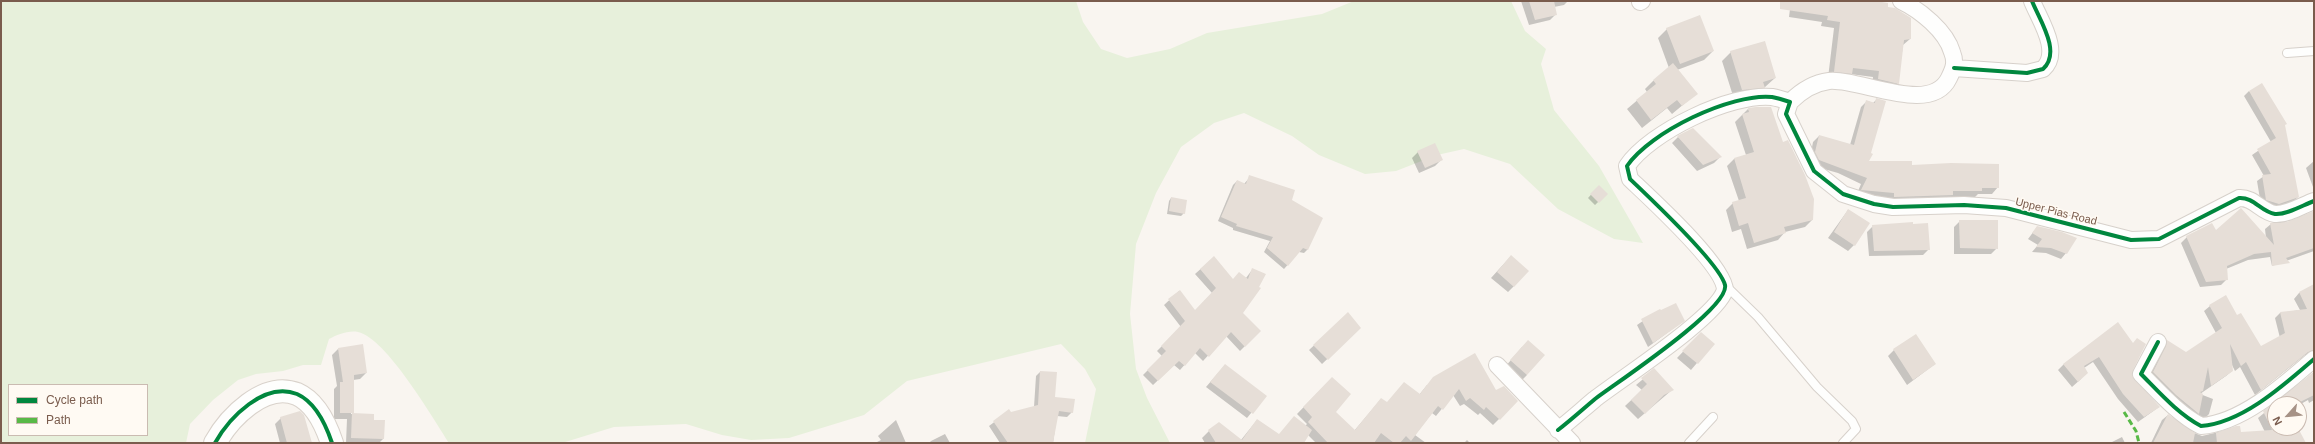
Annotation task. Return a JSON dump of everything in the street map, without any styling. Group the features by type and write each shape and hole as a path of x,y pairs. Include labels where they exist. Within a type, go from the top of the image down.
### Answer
{"street":[{"path":"1558,430 1595,399 1686,332 1721,298 1725,285 1705,255 1630,179 1627,166 1633,157 1663,133 1714,108 1744,100 1772,97 1790,102 1801,90 1829,81 1860,85 1900,94 1922,95 1941,87 1948,81 1954,68 1955,59 1951,48 1930,22 1901,1"},
{"path":"1954,68 2027,73 2043,69 2048,62 2051,50 2032,1"},
{"name":"Upper Pias Road","path":"1790,102 1786,114 1814,171 1843,194 1874,204 1893,207 1964,205 2006,208 2131,240 2159,239 2239,198 2252,200 2267,211 2277,214 2314,202"},
{"path":"2158,342 2141,374 2192,421 2201,426 2211,425 2237,416 2252,407 2314,359"},
{"path":"1496,365 1572,443"},
{"path":"215,443 230,422 251,403 265,395 279,392 296,394 308,401 318,413 332,443"}],"lane":[{"path":"2287,53 2314,51"},
{"path":"1725,285 1758,316 1817,387 1852,421 1856,429 1843,443"},
{"path":"1689,443 1713,417"}],"green space":[{"path":"1,1 1076,1 1083,22 1101,49 1127,58 1170,49 1207,33 1322,14 1354,1 1511,1 1525,31 1546,49 1541,64 1554,110 1599,166 1643,243 1614,239 1558,209 1510,164 1464,149 1437,155 1396,171 1365,174 1319,155 1292,136 1244,113 1214,123 1181,147 1156,193 1136,244 1130,314 1136,369 1147,398 1170,443 1085,443 1096,389 1085,369 1061,344 907,381 864,415 789,438 751,440 722,435 686,424 614,427 562,443 449,443 421,398 382,348 369,337 358,332 350,332 343,333 329,339 321,365 303,365 283,371 256,374 238,380 213,400 190,424 186,443 1,443"}],"building":[{"path":"1529,1 1554,1 1557,15 1535,20"},
{"path":"1780,1 1876,1 1888,3 1888,7 1895,8 1911,18 1911,39 1904,40 1899,84 1878,79 1879,71 1853,68 1852,74 1834,72 1840,22 1827,20 1828,16 1780,9"},
{"path":"1700,15 1714,51 1680,64 1666,28"},
{"path":"1765,41 1776,78 1763,82 1765,88 1742,90 1730,51"},
{"path":"1673,63 1698,94 1682,106 1677,100 1651,120 1636,100 1656,84 1653,80"},
{"path":"2262,83 2287,124 2285,125 2299,197 2279,204 2266,200 2262,175 2271,174 2257,149 2276,138 2249,91"},
{"path":"1876,98 1886,101 1871,153 1873,154 1869,161 1912,161 1912,165 1951,163 1999,164 1999,188 1982,188 1982,191 1953,191 1953,195 1894,197 1894,193 1861,190 1867,178 1819,160 1815,152 1819,135 1854,145 1866,100 1875,103"},
{"path":"1771,107 1783,142 1788,140 1805,175 1814,199 1813,220 1784,227 1786,233 1754,243 1748,223 1739,226 1732,202 1746,198 1734,158 1754,152 1742,114 1749,112 1748,108"},
{"path":"1693,128 1722,157 1703,165 1677,136"},
{"path":"1435,143 1443,160 1425,168 1417,151"},
{"path":"1249,175 1295,190 1292,200 1323,218 1308,250 1303,248 1288,266 1267,248 1273,237 1236,226 1237,224 1221,217 1237,180 1246,184"},
{"path":"1599,185 1608,194 1599,203 1590,194"},
{"path":"1171,197 1187,200 1185,214 1169,211"},
{"path":"2241,208 2274,245 2270,223 2287,222 2314,211 2314,248 2286,258 2290,263 2272,266 2271,252 2254,254 2227,266 2228,280 2206,282 2186,236 2212,223 2216,230"},
{"path":"1848,209 1870,223 1855,246 1834,232"},
{"path":"1959,220 1998,220 1998,249 1960,248"},
{"path":"1913,222 1913,224 1928,223 1930,250 1874,251 1872,225"},
{"path":"2037,226 2062,232 2077,238 2067,254 2051,248 2036,247 2042,239 2032,233"},
{"path":"1511,255 1529,271 1514,287 1497,272"},
{"path":"1214,256 1233,279 1239,272 1248,279 1252,268 1266,274 1259,287 1261,288 1243,313 1261,331 1245,347 1231,332 1209,357 1200,348 1185,366 1179,361 1158,381 1147,370 1166,351 1161,346 1185,321 1168,299 1180,290 1195,310 1216,288 1200,269"},
{"path":"2314,284 2314,350 2308,352 2261,390 2246,362 2241,366 2230,344 2233,371 2211,386 2208,367 2203,391 2200,392 2203,394 2199,414 2176,395 2153,372 2166,346 2167,340 2186,352 2222,328 2209,305 2226,295 2237,315 2241,313 2261,346 2285,333 2280,312 2307,309 2299,292"},
{"path":"1676,303 1685,321 1653,343 1641,319"},
{"path":"1348,312 1361,328 1328,360 1313,345"},
{"path":"2118,322 2133,343 2137,338 2146,344 2133,370 2132,376 2160,407 2144,417 2123,394 2099,357 2084,366 2088,373 2078,382 2063,364"},
{"path":"1701,332 1715,344 1698,364 1682,351"},
{"path":"1916,334 1936,364 1913,380 1893,349"},
{"path":"1528,340 1545,355 1527,375 1510,360"},
{"path":"363,344 367,373 354,375 354,413 340,413 340,382 343,382 338,348"},
{"path":"1475,353 1496,390 1504,386 1518,401 1500,420 1486,407 1484,410 1470,398 1466,401 1459,389 1443,410 1438,406 1411,441 1406,436 1400,443 1394,443 1381,433 1374,443 1328,443 1308,422 1312,417 1303,407 1332,377 1351,394 1336,412 1355,430 1381,398 1387,402 1404,382 1420,394 1433,377"},
{"path":"1225,364 1267,396 1253,414 1210,382"},
{"path":"1654,368 1674,390 1664,395 1645,414 1631,400 1647,384 1641,378"},
{"path":"1040,371 1057,372 1055,397 1075,399 1073,413 1059,411 1053,443 1008,443 993,421 1009,409 1011,412 1038,405"},
{"path":"2314,372 2314,395 2307,398 2307,396 2283,396"},
{"path":"2267,408 2267,419 2263,411"},
{"path":"300,411 304,415 312,443 287,443 280,417"},
{"path":"352,413 374,414 374,420 385,420 384,439 351,438"},
{"path":"2168,414 2195,433 2193,443 2153,443"},
{"path":"1294,416 1312,430 1304,443 1216,443 1208,430 1219,422 1242,440 1257,419 1279,434"},
{"path":"2236,426 2240,426 2241,432 2267,430 2267,436 2302,436 2306,443 2217,443 2216,433"}],"marked path":[{"path":"2124,412 2136,431 2139,443"}],"cycle path":[{"path":"1954,68 2027,73 2043,69 2048,62 2050,45 2044,26 2032,1"},
{"path":"1558,430 1595,399 1670,345 1692,327 1722,296 1725,285 1711,262 1683,231 1630,179 1627,166 1638,153 1672,128 1693,117 1735,101 1755,97 1772,97 1790,102 1786,114 1814,171 1843,194 1874,204 1893,207 1964,205 2006,208 2131,240 2159,239 2239,198 2249,200 2266,211 2275,214 2290,211 2314,201"},
{"path":"2158,342 2141,374 2177,409 2201,426 2232,418 2247,410 2276,391 2314,359"},
{"path":"215,443 229,423 249,404 260,397 285,391 297,394 309,402 327,429 332,443"}]}
